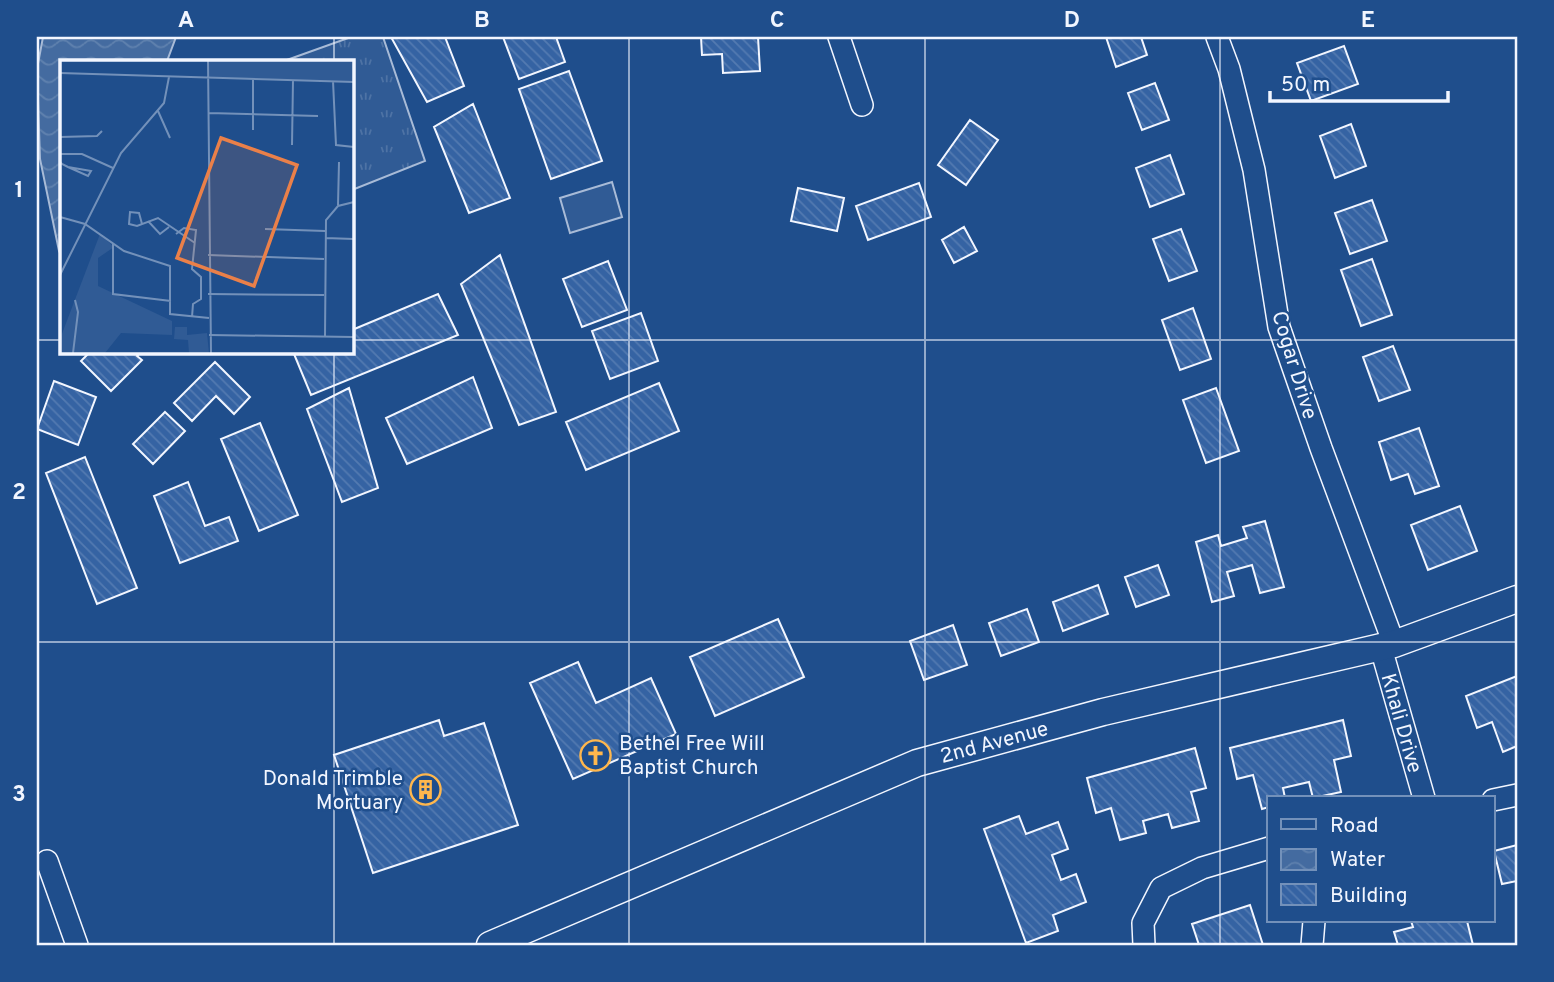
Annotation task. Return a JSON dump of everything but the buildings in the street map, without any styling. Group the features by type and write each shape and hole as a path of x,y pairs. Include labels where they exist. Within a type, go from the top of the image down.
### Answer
{"street":[{"path":"839,37 862,104"},
{"name":"Cogar Drive","path":"1217,37 1229,69 1255,170 1279,327 1387,646"},
{"name":"2nd Avenue","path":"490,945 917,763 1103,712 1387,646 1517,599"},
{"name":"Khali Drive","path":"1387,646 1424,796"},
{"path":"1494,800 1517,795"},
{"path":"1144,945 1143,923 1161,888 1202,868 1267,850"},
{"path":"47,862 77,945"},
{"path":"1312,945 1314,922"}],"green space":[{"path":"351,37 383,37 425,161 354,189 354,60 287,60"},
{"path":"612,182 622,217 570,233 560,198"}],"water":[{"path":"43,37 176,37 167,60 60,60 60,253 40,159 37,69"}],"place":[{"name":"Bethel Free Will Baptist Church","path":"596,755"},
{"name":"Donald Trimble Mortuary","path":"426,790"}]}
